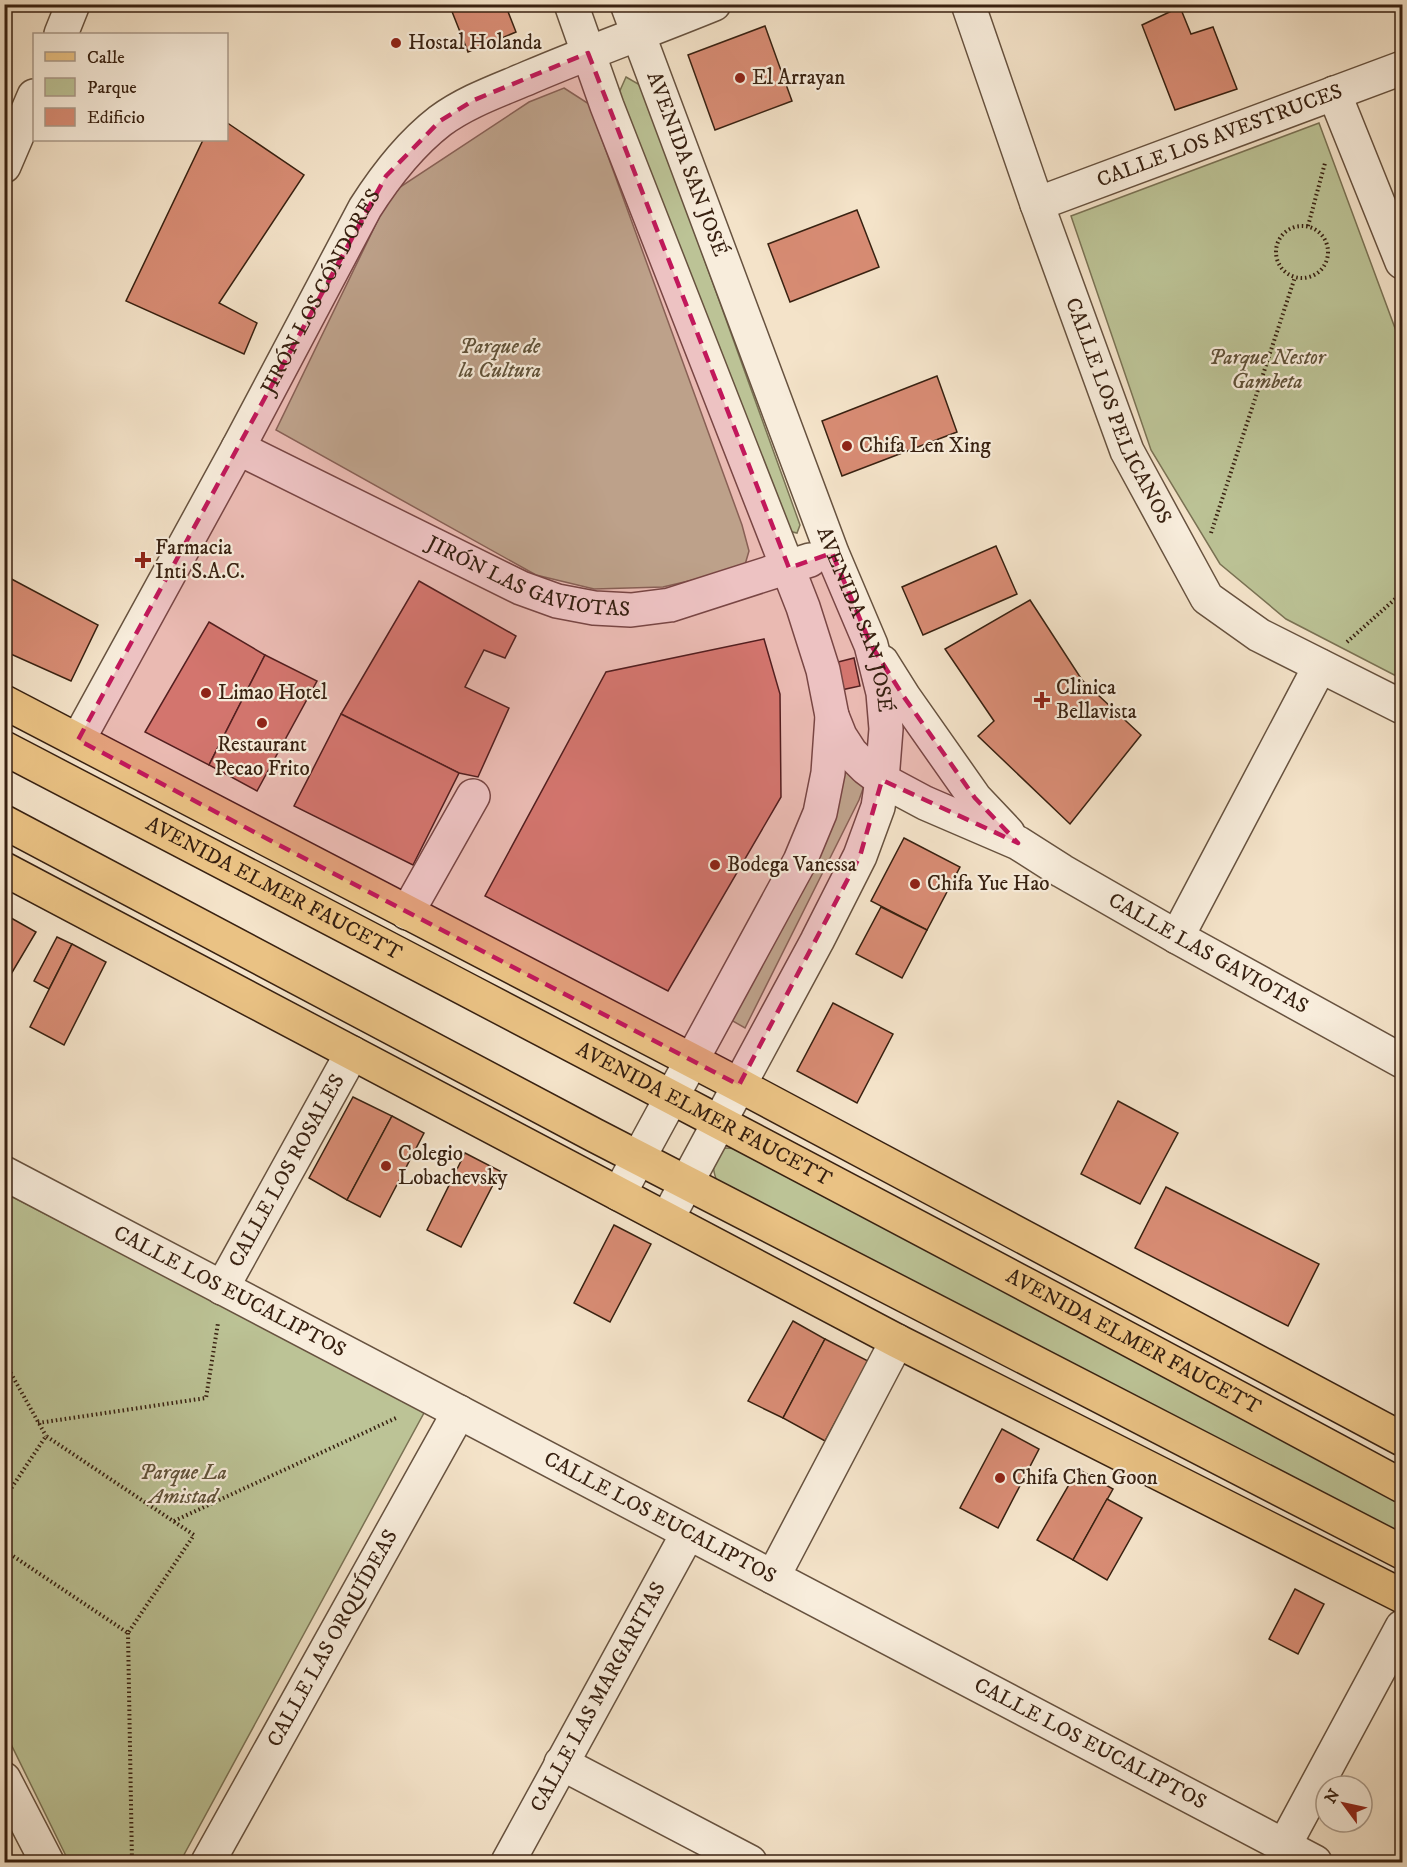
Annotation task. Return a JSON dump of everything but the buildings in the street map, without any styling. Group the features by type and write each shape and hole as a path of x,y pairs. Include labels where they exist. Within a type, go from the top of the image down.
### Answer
{"main road":[{"name":"AVENIDA ELMER FAUCETT","path":"4,702 739,1085 1402,1440"},
{"name":"AVENIDA ELMER FAUCETT","path":"4,748 1057,1299 1402,1486"},
{"path":"4,822 686,1183 1402,1552"},
{"path":"4,869 897,1341 1402,1596"}],"street":[{"path":"61,33 73,4"},
{"name":"AVENIDA SAN JOSÉ","path":"571,4 611,117 789,568 823,670 831,716 828,773 820,813 800,861 619,1194"},
{"name":"JIRÓN LOS CÓNDORES","path":"78,740 238,448 365,208 386,176 410,148 440,121 474,100 588,53 633,19 714,4"},
{"name":"CALLE LOS PELICANOS","path":"968,4 1037,204 1127,451 1207,598 1259,635 1402,707"},
{"name":"AVENIDA SAN JOSÉ","path":"633,19 832,553 871,645 884,705 886,729 878,807 860,856 817,941 667,1219"},
{"name":"CALLE LOS AVESTRUCES","path":"1037,204 1402,68"},
{"path":"1334,93 1402,262"},
{"path":"4,166 33,98"},
{"name":"JIRÓN LAS GAVIOTAS","path":"238,448 521,588 557,601 594,608 631,610 670,605 832,553"},
{"name":"CALLE LAS GAVIOTAS","path":"871,645 904,697 975,798 1018,843"},
{"path":"1177,937 1320,666"},
{"name":"CALLE LAS GAVIOTAS","path":"831,716 851,753 882,780 925,803 1018,843 1177,937 1402,1061"},
{"path":"407,914 472,796"},
{"name":"CALLE LOS ROSALES","path":"222,1288 352,1053"},
{"name":"CALLE LOS EUCALIPTOS","path":"4,1173 1315,1863"},
{"path":"773,1577 897,1341"},
{"name":"CALLE LAS ORQUÍDEAS","path":"208,1863 447,1406"},
{"name":"CALLE LAS MARGARITAS","path":"508,1863 688,1533"},
{"path":"1284,1846 1402,1627"},
{"path":"561,1763 750,1863"},
{"path":"4,1779 47,1863"}],"path":[{"path":"1299,225 1308,226 1316,229 1327,242 1328,258 1319,272 1311,276 1294,277 1280,266 1276,250 1283,233 1299,225"},
{"path":"1196,579 1294,277"},
{"path":"1320,666 1402,593"},
{"path":"38,1423 206,1398 222,1288"},
{"path":"4,1361 46,1436 194,1535 128,1633 132,1863"},
{"path":"174,1521 447,1406"},
{"path":"4,1498 46,1436"},
{"path":"4,1550 128,1633"}],"highlighted area":[{"path":"588,53 789,568 832,553 871,645 904,697 975,798 1018,843 882,780 860,856 739,1085 78,740 386,176 440,121 474,100"}],"green space":[{"path":"626,77 640,85 647,100 800,525 797,533 780,529 618,95"},
{"name":"Parque de la Cultura","path":"564,88 589,104 742,525 749,551 744,568 663,587 594,589 536,575 276,430 391,193 529,102"},
{"name":"Parque Nestor Gambeta","path":"1319,123 1402,347 1402,679 1286,619 1220,564 1151,450 1071,216"},
{"path":"842,752 865,783 859,800 745,1028 724,1016"},
{"path":"725,1148 745,1149 1402,1498 1402,1546 718,1184 714,1164 717,1156"},
{"name":"Parque La Amistad","path":"5,1193 425,1411 180,1862 69,1862 5,1732"}],"place":[{"name":"Hostal Holanda","path":"396,43"},
{"name":"El Arrayan","path":"740,78"},
{"name":"Chifa Len Xing","path":"847,446"},
{"name":"Farmacia Inti S.A.C.","path":"143,560"},
{"name":"Limao Hotel","path":"206,693"},
{"name":"Clinica Bellavista","path":"1042,700"},
{"name":"Restaurant Pecao Frito","path":"262,723"},
{"name":"Bodega Vanessa","path":"715,865"},
{"name":"Chifa Yue Hao","path":"915,884"},
{"name":"Colegio Lobachevsky","path":"386,1166"},
{"name":"Chifa Chen Goon","path":"1000,1478"}]}
